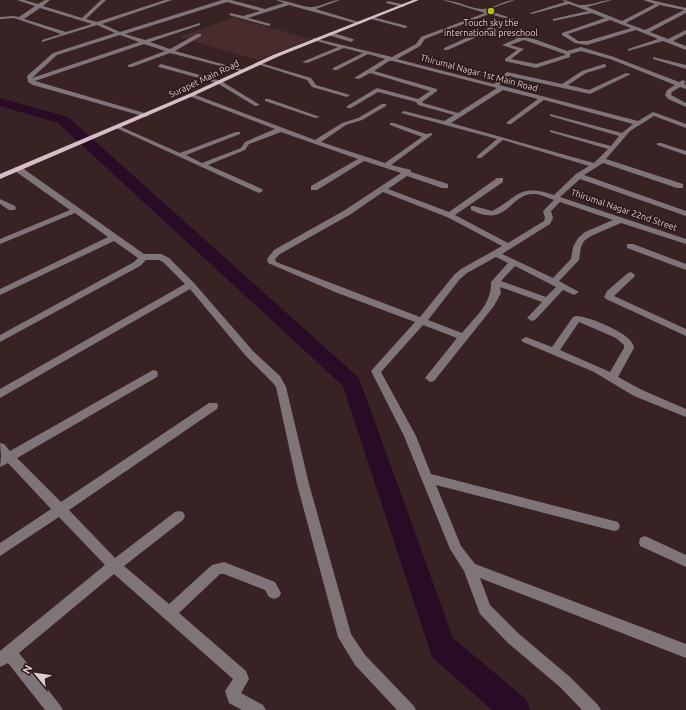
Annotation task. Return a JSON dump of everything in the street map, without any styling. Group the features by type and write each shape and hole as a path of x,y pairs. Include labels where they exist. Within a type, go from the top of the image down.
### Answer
{"main road":[{"name":"Surapet Main Road","path":"0,177 146,115 259,63 417,0"}],"street":[{"path":"19,0 98,24 120,34 170,51 242,71"},
{"path":"20,18 48,0"},
{"path":"83,19 104,0"},
{"path":"44,41 98,24 133,9 170,0"},
{"path":"30,81 29,77 55,54 226,0 265,11"},
{"path":"278,0 360,23"},
{"path":"312,9 338,0"},
{"path":"381,5 394,0"},
{"path":"445,0 512,19 446,49"},
{"path":"480,11 513,0"},
{"path":"582,7 610,0"},
{"path":"646,0 686,10"},
{"path":"532,13 567,1 686,48"},
{"path":"388,2 403,6"},
{"path":"622,23 658,2"},
{"path":"243,18 289,3"},
{"path":"646,32 686,10"},
{"path":"555,20 594,11"},
{"path":"357,78 418,45 423,38 488,13"},
{"path":"0,14 8,17"},
{"path":"231,14 269,25"},
{"path":"0,18 20,18 66,34"},
{"path":"373,18 405,27"},
{"path":"610,18 564,34 578,42 587,43 637,28"},
{"path":"30,81 198,24"},
{"path":"490,30 523,38 567,53 581,49 612,58 683,86"},
{"path":"630,50 666,40 686,32"},
{"path":"330,34 351,40"},
{"path":"130,66 170,51 199,35"},
{"path":"523,38 505,46 521,50 507,60 536,66 568,56 567,53"},
{"name":"Thirumal Nagar 1st Main Road","path":"315,40 638,123"},
{"path":"305,62 342,46"},
{"path":"335,69 366,53"},
{"path":"655,58 686,67"},
{"path":"259,63 309,79 314,86 347,95"},
{"path":"161,66 219,82 257,104"},
{"path":"563,86 584,72 604,66"},
{"path":"369,71 435,90 419,101"},
{"path":"446,123 498,87 507,74 590,92 628,74"},
{"path":"30,81 146,115"},
{"path":"686,81 683,86 669,91 668,95 670,98 686,105"},
{"path":"349,107 376,90 419,101 420,104 459,115"},
{"path":"191,95 282,130 446,186"},
{"path":"238,113 276,96"},
{"path":"509,123 542,99"},
{"path":"267,100 317,117"},
{"path":"316,142 344,124 360,118 384,105"},
{"path":"404,113 502,138 594,164"},
{"path":"593,710 564,682 513,638 485,609 470,568 456,549 428,478 398,410 376,371 422,321 460,274 496,254 547,222 549,218 547,211 557,198 579,176 594,164 602,160 628,130 653,114 686,126"},
{"path":"552,115 623,135"},
{"path":"386,166 429,135 392,124"},
{"path":"117,127 260,191"},
{"path":"203,165 243,149 247,143 282,130"},
{"path":"552,131 612,148"},
{"path":"181,155 238,133"},
{"path":"479,158 502,138"},
{"path":"659,144 686,153"},
{"path":"314,188 364,158"},
{"path":"602,160 680,186"},
{"path":"18,169 142,257 164,258 191,285 249,353 276,379 281,387 303,484 345,637 360,660 408,710"},
{"path":"408,172 348,212 277,252 270,259 272,263 338,290 463,337"},
{"path":"579,176 686,214"},
{"path":"450,215 500,180"},
{"path":"382,189 450,215 508,246"},
{"name":"Thirumal Nagar 22nd Street","path":"474,208 487,214 495,213 521,194 527,192 537,192 686,242"},
{"path":"0,201 12,208"},
{"path":"0,242 76,210"},
{"path":"532,318 548,301 575,260 577,247 588,234 620,220"},
{"path":"0,292 115,237"},
{"path":"630,246 686,267"},
{"path":"496,254 574,292"},
{"path":"0,339 141,262 142,257"},
{"path":"430,378 491,304 496,293 495,282 513,263"},
{"path":"631,275 610,293 609,297 686,333"},
{"path":"495,282 548,301"},
{"path":"0,394 191,285"},
{"path":"555,350 576,319 583,318 619,336 629,344 629,348 613,377"},
{"path":"526,340 555,350 613,377 638,393 686,413"},
{"path":"153,374 3,455 114,566 242,676 242,679 233,691 234,698 258,710"},
{"path":"0,550 214,406"},
{"path":"428,478 614,526"},
{"path":"55,710 4,656 114,566 179,516"},
{"path":"645,542 686,561"},
{"path":"169,613 217,569 224,568 270,586 274,593"},
{"path":"470,568 686,651"}],"shaded area":[{"path":"234,17 311,39 258,60 179,37"}],"waterway":[{"path":"0,102 63,120 352,383 442,647 515,710"}],"place":[{"name":"Touch sky the international preschool","path":"491,11"}]}
